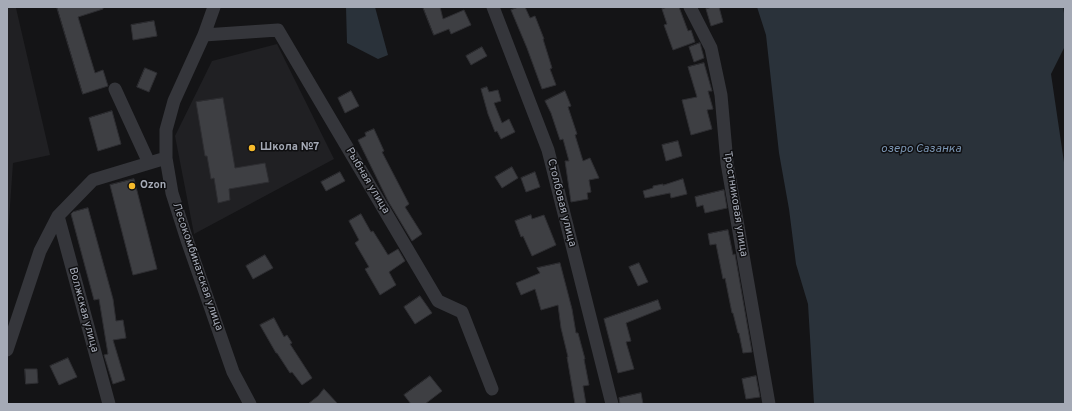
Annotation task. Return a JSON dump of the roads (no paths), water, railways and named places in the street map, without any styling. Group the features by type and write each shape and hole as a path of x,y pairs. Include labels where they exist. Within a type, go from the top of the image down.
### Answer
{"street":[{"path":"204,35 214,7"},
{"name":"Столбовая улица","path":"493,7 548,150 612,404"},
{"name":"Тростниковая улица","path":"690,7 711,48 721,95 727,163 769,404"},
{"name":"Рыбная улица","path":"204,35 278,30 438,301 462,312 492,389"},
{"name":"Лесокомбинатская улица","path":"204,35 174,101 166,130 166,158 172,193 187,240 233,372 250,404"},
{"path":"115,89 149,163"},
{"path":"7,350 40,251 58,216 93,180 166,158"},
{"name":"Волжская улица","path":"58,216 108,404"}],"water":[{"path":"346,7 375,7 388,55 378,59 347,43"},
{"name":"озеро Сазанка","path":"757,7 1063,7 1065,19 1065,46 1051,74 1065,169 1065,404 814,404 808,304 796,264 789,209 779,153 766,35"}],"place":[{"name":"Школа №7","path":"252,148"},
{"name":"Ozon","path":"132,186"}]}
